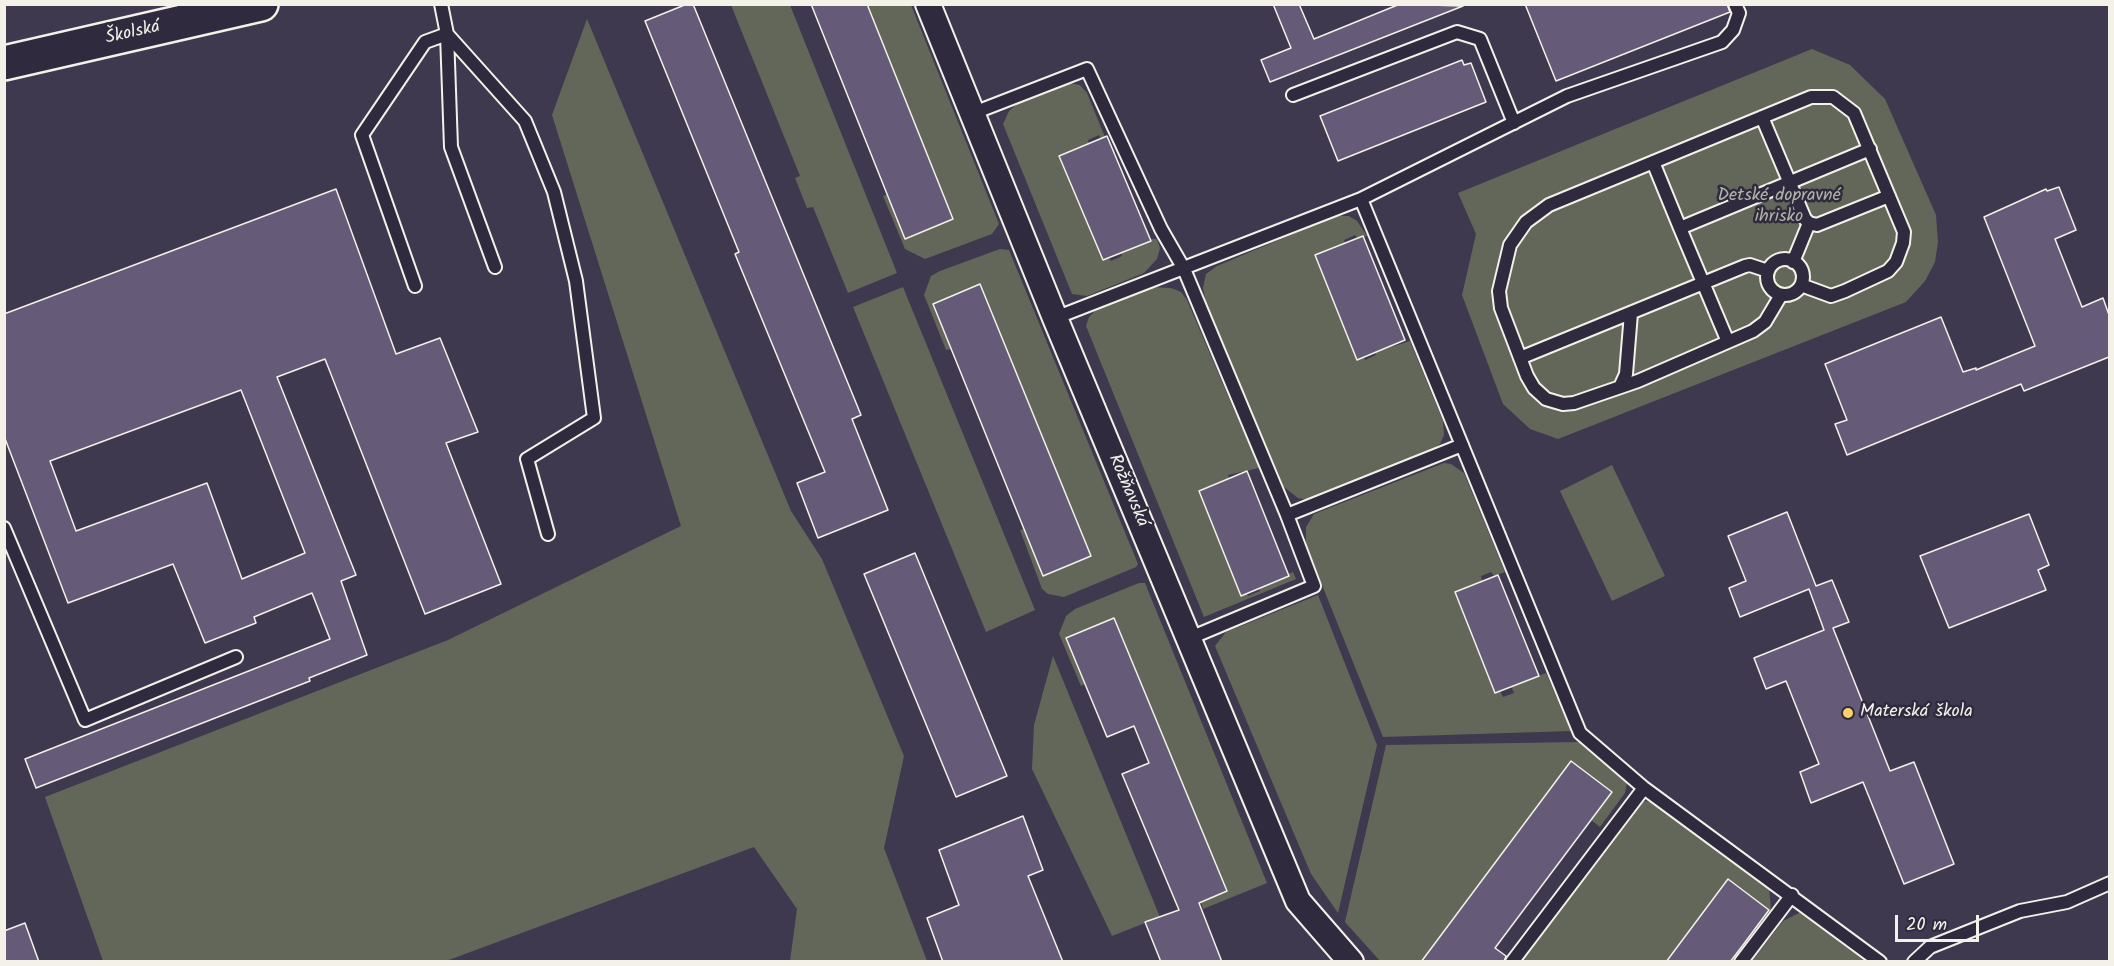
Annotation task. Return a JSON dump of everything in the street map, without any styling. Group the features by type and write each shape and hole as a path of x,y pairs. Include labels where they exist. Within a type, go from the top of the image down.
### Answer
{"main road":[{"name":"Školská","path":"4,63 261,4"}],"street":[{"name":"Rožňavská","path":"928,4 1055,318 1298,901 1351,962"}],"lane":[{"path":"441,4 447,34 451,147 495,267"},
{"path":"1055,318 1361,199 1567,96 1722,42 1733,30 1739,13 1735,4"},
{"path":"1293,95 1457,32 1480,39 1514,123"},
{"path":"415,286 362,135 425,42 447,34"},
{"path":"447,34 525,121 554,192 576,281 594,418 527,459 548,534"},
{"path":"971,114 1087,69 1161,229 1184,269 1287,515 1314,586 1190,638"},
{"path":"1781,295 1765,322 1728,342 1638,381 1563,405 1546,399 1534,388 1501,308 1499,291 1510,245 1526,222 1549,205 1811,97 1833,97 1854,113 1904,232 1901,252 1888,271 1831,296 1801,285"},
{"path":"1762,117 1809,224 1793,262"},
{"path":"1680,228 1870,150"},
{"path":"1653,162 1728,342"},
{"path":"1809,224 1817,225 1889,196"},
{"path":"1361,199 1580,733 1644,788 1880,962"},
{"path":"1781,260 1793,262 1801,270 1801,285 1789,295 1781,295 1769,285 1768,272 1774,263 1781,260"},
{"path":"1520,358 1745,266 1750,265 1768,272"},
{"path":"1621,385 1626,374 1631,313"},
{"path":"1287,515 1462,445"},
{"path":"4,528 85,720 236,657"},
{"path":"1512,962 1644,788"},
{"path":"1914,962 1930,947 2020,911 2067,902 2109,883"},
{"path":"1741,962 1792,895"}],"green space":[{"path":"731,5 790,5 897,273 848,293 813,207 807,208 795,178 800,176"},
{"path":"867,5 911,5 999,224 992,234 925,259 905,249 883,196 888,194 906,239 953,219"},
{"path":"587,19 791,511 822,559 904,756 884,848 927,961 790,961 797,909 754,847 446,961 103,961 45,797 448,640 681,526 552,115"},
{"name":"Detské dopravné ihrisko","path":"1812,49 1850,65 1885,99 1936,215 1938,242 1935,262 1925,281 1906,302 1558,439 1530,429 1503,404 1462,295 1476,234 1458,193"},
{"path":"1069,83 1080,85 1087,93 1105,137 1101,139 1099,135 1088,140 1089,144 1059,156 1103,260 1109,258 1111,261 1122,256 1121,253 1151,241 1150,239 1157,239 1160,248 1157,259 1144,273 1087,296 1072,294 1003,124 1009,111 1017,104"},
{"path":"1336,216 1349,216 1357,221 1367,236 1357,238 1355,235 1344,240 1345,243 1315,255 1365,360 1376,355 1375,352 1410,341 1443,421 1444,435 1440,444 1433,449 1308,500 1298,498 1284,487 1206,303 1203,288 1206,274 1217,266"},
{"path":"1000,249 1009,250 1138,564 1136,567 1064,597 1048,594 1042,589 1020,530 1024,529 1043,576 1091,556 980,284 933,304 951,349 946,350 924,295 931,276"},
{"path":"903,287 1035,610 986,632 853,307"},
{"path":"1151,287 1171,288 1181,292 1187,300 1259,468 1228,475 1229,478 1199,491 1248,596 1260,591 1259,588 1289,576 1288,574 1293,572 1296,579 1204,617 1086,326 1089,317 1096,310"},
{"path":"1444,463 1451,464 1464,473 1505,572 1494,576 1491,572 1481,576 1482,581 1455,592 1495,693 1500,691 1503,697 1514,693 1511,686 1546,673 1571,731 1383,737 1306,545 1306,527 1314,514"},
{"path":"1612,465 1665,576 1612,601 1560,491"},
{"path":"1139,583 1145,583 1267,883 1203,909 1201,902 1227,891 1114,618 1066,638 1085,684 1081,686 1059,634 1066,616 1075,609"},
{"path":"1318,595 1377,745 1338,913 1311,874 1215,646 1226,632"},
{"path":"1053,656 1160,917 1112,936 1032,769 1034,725"},
{"path":"1580,742 1627,783 1625,793 1600,827 1591,820 1571,761 1427,954 1436,961 1380,961 1345,922 1386,745"},
{"path":"1645,801 1654,803 1769,888 1771,909 1750,937 1769,910 1728,879 1666,961 1521,962 1638,806"},
{"path":"1801,912 1867,961 1752,961 1783,921"}],"building":[{"path":"687,4 693,4 861,415 852,419 888,510 818,538 797,483 825,472 735,254 739,252 645,21"},
{"path":"811,4 867,4 953,219 905,239"},
{"path":"1273,4 1299,4 1314,39 1400,4 1463,6 1270,82 1261,60 1291,48"},
{"path":"1525,4 1727,4 1730,12 1556,81"},
{"path":"1462,60 1464,65 1471,63 1486,102 1338,161 1320,116"},
{"path":"1107,136 1151,241 1103,260 1059,156"},
{"path":"2059,187 2076,230 2055,239 2082,307 2103,298 2109,315 2109,357 2024,391 2021,384 1847,455 1835,424 1847,420 1825,364 1941,317 1963,372 1976,368 1976,370 2035,346 1984,217 2046,189 2047,191"},
{"path":"336,189 396,354 440,338 478,432 446,443 501,584 425,614 325,359 277,377 356,575 341,581 367,655 309,678 310,681 36,788 25,759 330,639 312,593 254,617 256,623 205,643 173,564 68,603 4,436 4,314","holes":["241,390 305,553 242,579 207,483 76,531 50,461"]},
{"path":"1363,236 1405,340 1357,360 1315,255"},
{"path":"980,284 1091,556 1043,576 933,304"},
{"path":"1247,471 1289,576 1241,596 1199,491"},
{"path":"1787,512 1816,586 1832,580 1849,622 1833,628 1890,771 1914,762 1954,864 1904,884 1863,782 1811,803 1800,772 1819,764 1786,681 1766,689 1754,658 1824,630 1809,589 1740,617 1729,588 1746,581 1728,536"},
{"path":"2029,514 2049,565 2038,570 2046,590 1949,628 1920,556"},
{"path":"915,553 1007,776 956,797 864,574"},
{"path":"1498,575 1539,676 1495,693 1455,592"},
{"path":"1114,618 1227,891 1199,903 1222,962 1161,962 1145,922 1179,910 1122,774 1149,763 1134,726 1107,737 1066,638"},
{"path":"1571,761 1612,792 1495,948 1506,956 1504,962 1421,962"},
{"path":"1023,816 1043,870 1028,876 1063,962 943,962 927,918 959,905 939,850"},
{"path":"1728,879 1769,910 1743,945 1730,962 1666,962"},
{"path":"25,923 39,962 4,962 4,931"}],"place":[{"name":"Materská škola","path":"1848,713"}]}
